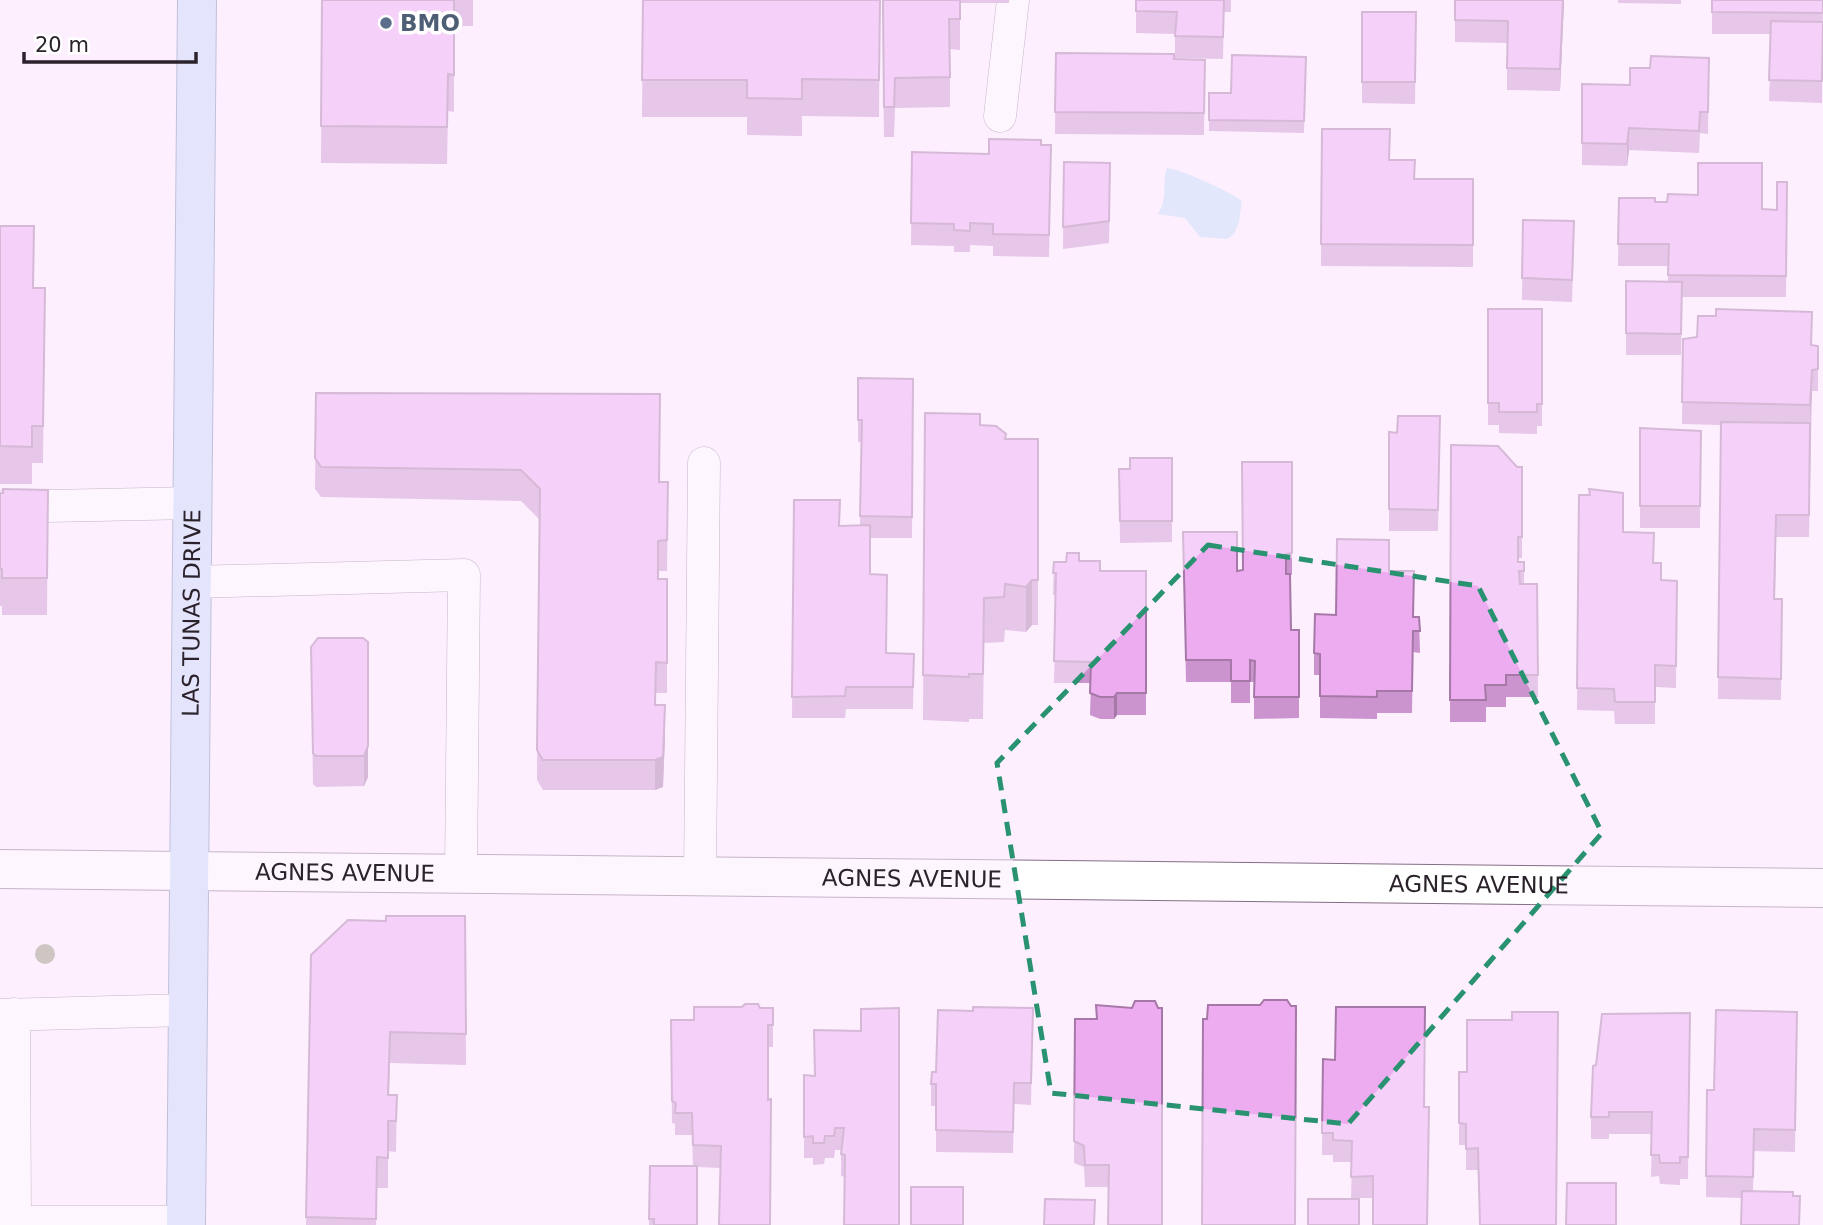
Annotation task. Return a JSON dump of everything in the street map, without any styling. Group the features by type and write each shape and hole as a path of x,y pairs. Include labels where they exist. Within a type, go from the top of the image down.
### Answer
{"main road":[{"name":"LAS TUNAS DRIVE","path":"186,1224 197,0"}],"street":[{"name":"AGNES AVENUE","path":"0,869 1823,888"}],"lane":[{"path":"1000,116 1013,0"},
{"path":"700,876 704,463"},
{"path":"0,507 193,503"},
{"path":"192,582 464,575 461,873"},
{"path":"186,1224 8,1222 7,1014 188,1010"}],"highlighted area":[{"path":"1208,545 1478,586 1602,833 1348,1124 1051,1093 997,763"}],"water":[{"path":"1167,168 1183,172 1242,201 1234,234 1227,239 1200,237 1185,218 1158,214 1163,201"}],"building":[{"path":"322,0 454,0 454,75 448,74 447,127 321,126"},
{"path":"643,0 880,0 879,80 802,79 802,99 747,98 747,80 642,80"},
{"path":"883,0 960,0 960,19 949,19 950,77 895,78 894,107 884,107"},
{"path":"1136,0 1224,0 1223,37 1175,36 1177,12 1136,11"},
{"path":"1455,0 1563,0 1560,69 1507,68 1508,21 1455,20"},
{"path":"1712,0 1823,0 1823,13 1712,12"},
{"path":"1362,12 1416,12 1415,82 1362,82"},
{"path":"1771,21 1823,22 1822,81 1769,80"},
{"path":"1056,53 1174,54 1174,59 1205,60 1204,113 1055,112"},
{"path":"1232,55 1306,57 1304,121 1209,120 1209,93 1231,93"},
{"path":"1651,56 1709,58 1708,112 1700,112 1699,131 1629,128 1627,144 1582,143 1582,84 1630,85 1630,68 1650,68"},
{"path":"1322,129 1390,129 1389,160 1415,160 1414,179 1473,179 1473,245 1321,244"},
{"path":"989,139 1041,140 1041,145 1051,145 1049,235 993,234 993,224 970,223 970,231 954,230 954,224 911,223 912,152 989,154"},
{"path":"1064,162 1110,163 1109,221 1063,227"},
{"path":"1698,163 1762,163 1762,209 1777,210 1777,182 1787,182 1786,276 1668,275 1669,244 1618,244 1619,198 1655,198 1655,202 1667,202 1668,194 1698,195"},
{"path":"1523,220 1574,221 1572,280 1522,278"},
{"path":"0,226 34,226 33,288 45,288 43,426 32,426 32,447 0,446"},
{"path":"1626,281 1682,282 1681,334 1626,333"},
{"path":"1488,309 1542,309 1542,404 1537,404 1537,412 1499,412 1499,403 1488,403"},
{"path":"1716,309 1812,312 1811,345 1818,346 1818,369 1812,370 1810,405 1682,402 1683,339 1697,337 1698,316 1716,316"},
{"path":"858,378 913,379 912,517 860,516 862,420 858,420"},
{"path":"316,393 660,394 659,482 668,482 667,540 658,541 658,579 667,579 667,663 656,662 655,705 665,705 663,757 655,760 543,760 537,750 540,489 521,470 321,467 315,458"},
{"path":"925,413 980,414 980,425 996,426 1006,434 1005,439 1038,439 1038,580 1032,580 1026,587 1005,584 1004,597 984,598 983,674 969,674 969,677 923,675"},
{"path":"1398,416 1440,416 1438,510 1389,509 1389,432 1397,433"},
{"path":"1721,422 1810,423 1809,515 1776,515 1774,599 1782,599 1781,679 1718,677"},
{"path":"1640,428 1701,431 1700,506 1640,506"},
{"path":"1451,445 1498,446 1517,467 1522,467 1522,537 1518,537 1518,562 1524,562 1524,571 1519,571 1520,584 1537,584 1538,675 1506,675 1506,685 1485,685 1486,700 1450,700"},
{"path":"1130,458 1172,458 1172,521 1120,521 1119,469 1130,469"},
{"path":"1242,462 1292,462 1292,553 1286,554 1286,574 1290,574 1291,630 1299,630 1299,697 1254,697 1255,661 1250,660 1250,681 1231,681 1231,660 1186,660 1183,532 1237,532 1237,571 1243,570"},
{"path":"3,489 48,490 47,578 2,578 0,493 3,493"},
{"path":"1589,489 1623,493 1623,532 1654,533 1653,563 1661,563 1661,580 1677,581 1676,666 1655,665 1655,702 1615,702 1614,689 1577,688 1579,495 1590,495"},
{"path":"794,500 840,500 839,526 870,525 870,574 887,575 886,653 914,654 913,687 846,687 845,696 792,697"},
{"path":"1337,539 1389,540 1389,571 1414,571 1413,617 1419,617 1420,631 1413,631 1412,691 1377,691 1377,697 1320,696 1320,654 1314,653 1315,614 1336,615"},
{"path":"1067,553 1079,553 1079,561 1100,561 1100,571 1146,571 1146,693 1117,693 1114,697 1100,697 1090,693 1091,662 1054,661 1054,562 1066,562"},
{"path":"318,638 363,638 368,642 368,746 364,756 316,756 313,753 311,647"},
{"path":"386,916 465,916 466,1034 390,1032 388,1095 397,1095 396,1121 388,1121 388,1158 377,1157 376,1219 306,1217 311,955 348,920 386,921"},
{"path":"1264,1000 1287,1000 1291,1006 1296,1006 1295,1225 1202,1225 1203,1019 1207,1019 1208,1005 1260,1005"},
{"path":"1135,1001 1155,1001 1158,1008 1162,1008 1162,1225 1108,1225 1109,1165 1085,1165 1084,1146 1074,1141 1075,1019 1097,1019 1096,1005 1132,1008"},
{"path":"745,1004 773,1008 773,1025 768,1025 768,1100 771,1099 770,1225 719,1225 721,1146 693,1145 692,1113 675,1113 676,1103 672,1101 671,1020 694,1020 694,1007 742,1007"},
{"path":"973,1007 1033,1008 1031,1083 1014,1083 1013,1132 936,1130 936,1084 931,1084 932,1072 936,1072 938,1010 973,1011"},
{"path":"1336,1007 1425,1007 1424,1107 1429,1107 1427,1225 1373,1225 1373,1176 1351,1177 1352,1141 1333,1140 1333,1133 1322,1133 1323,1059 1335,1060"},
{"path":"899,1008 899,1225 844,1225 845,1155 841,1154 844,1128 835,1128 834,1136 825,1136 824,1143 813,1143 813,1136 804,1137 804,1075 815,1076 814,1030 861,1031 861,1009"},
{"path":"1716,1010 1797,1012 1795,1130 1754,1129 1753,1177 1706,1176 1707,1090 1714,1090"},
{"path":"1512,1012 1558,1012 1556,1225 1480,1225 1478,1148 1466,1149 1466,1124 1459,1123 1459,1072 1467,1072 1467,1020 1512,1020"},
{"path":"1690,1013 1688,1157 1680,1157 1680,1163 1660,1163 1659,1155 1651,1155 1652,1112 1609,1112 1609,1117 1591,1117 1593,1066 1596,1065 1602,1014"},
{"path":"650,1166 697,1166 697,1225 654,1225 654,1219 649,1219"},
{"path":"1567,1183 1616,1183 1616,1225 1566,1225"},
{"path":"911,1187 963,1187 963,1225 911,1225"},
{"path":"1742,1191 1793,1192 1793,1196 1800,1196 1799,1225 1741,1225"},
{"path":"1045,1199 1095,1200 1094,1225 1044,1225"},
{"path":"1308,1199 1359,1199 1359,1225 1308,1225"}],"place":[{"name":"BMO","path":"386,23"}]}
